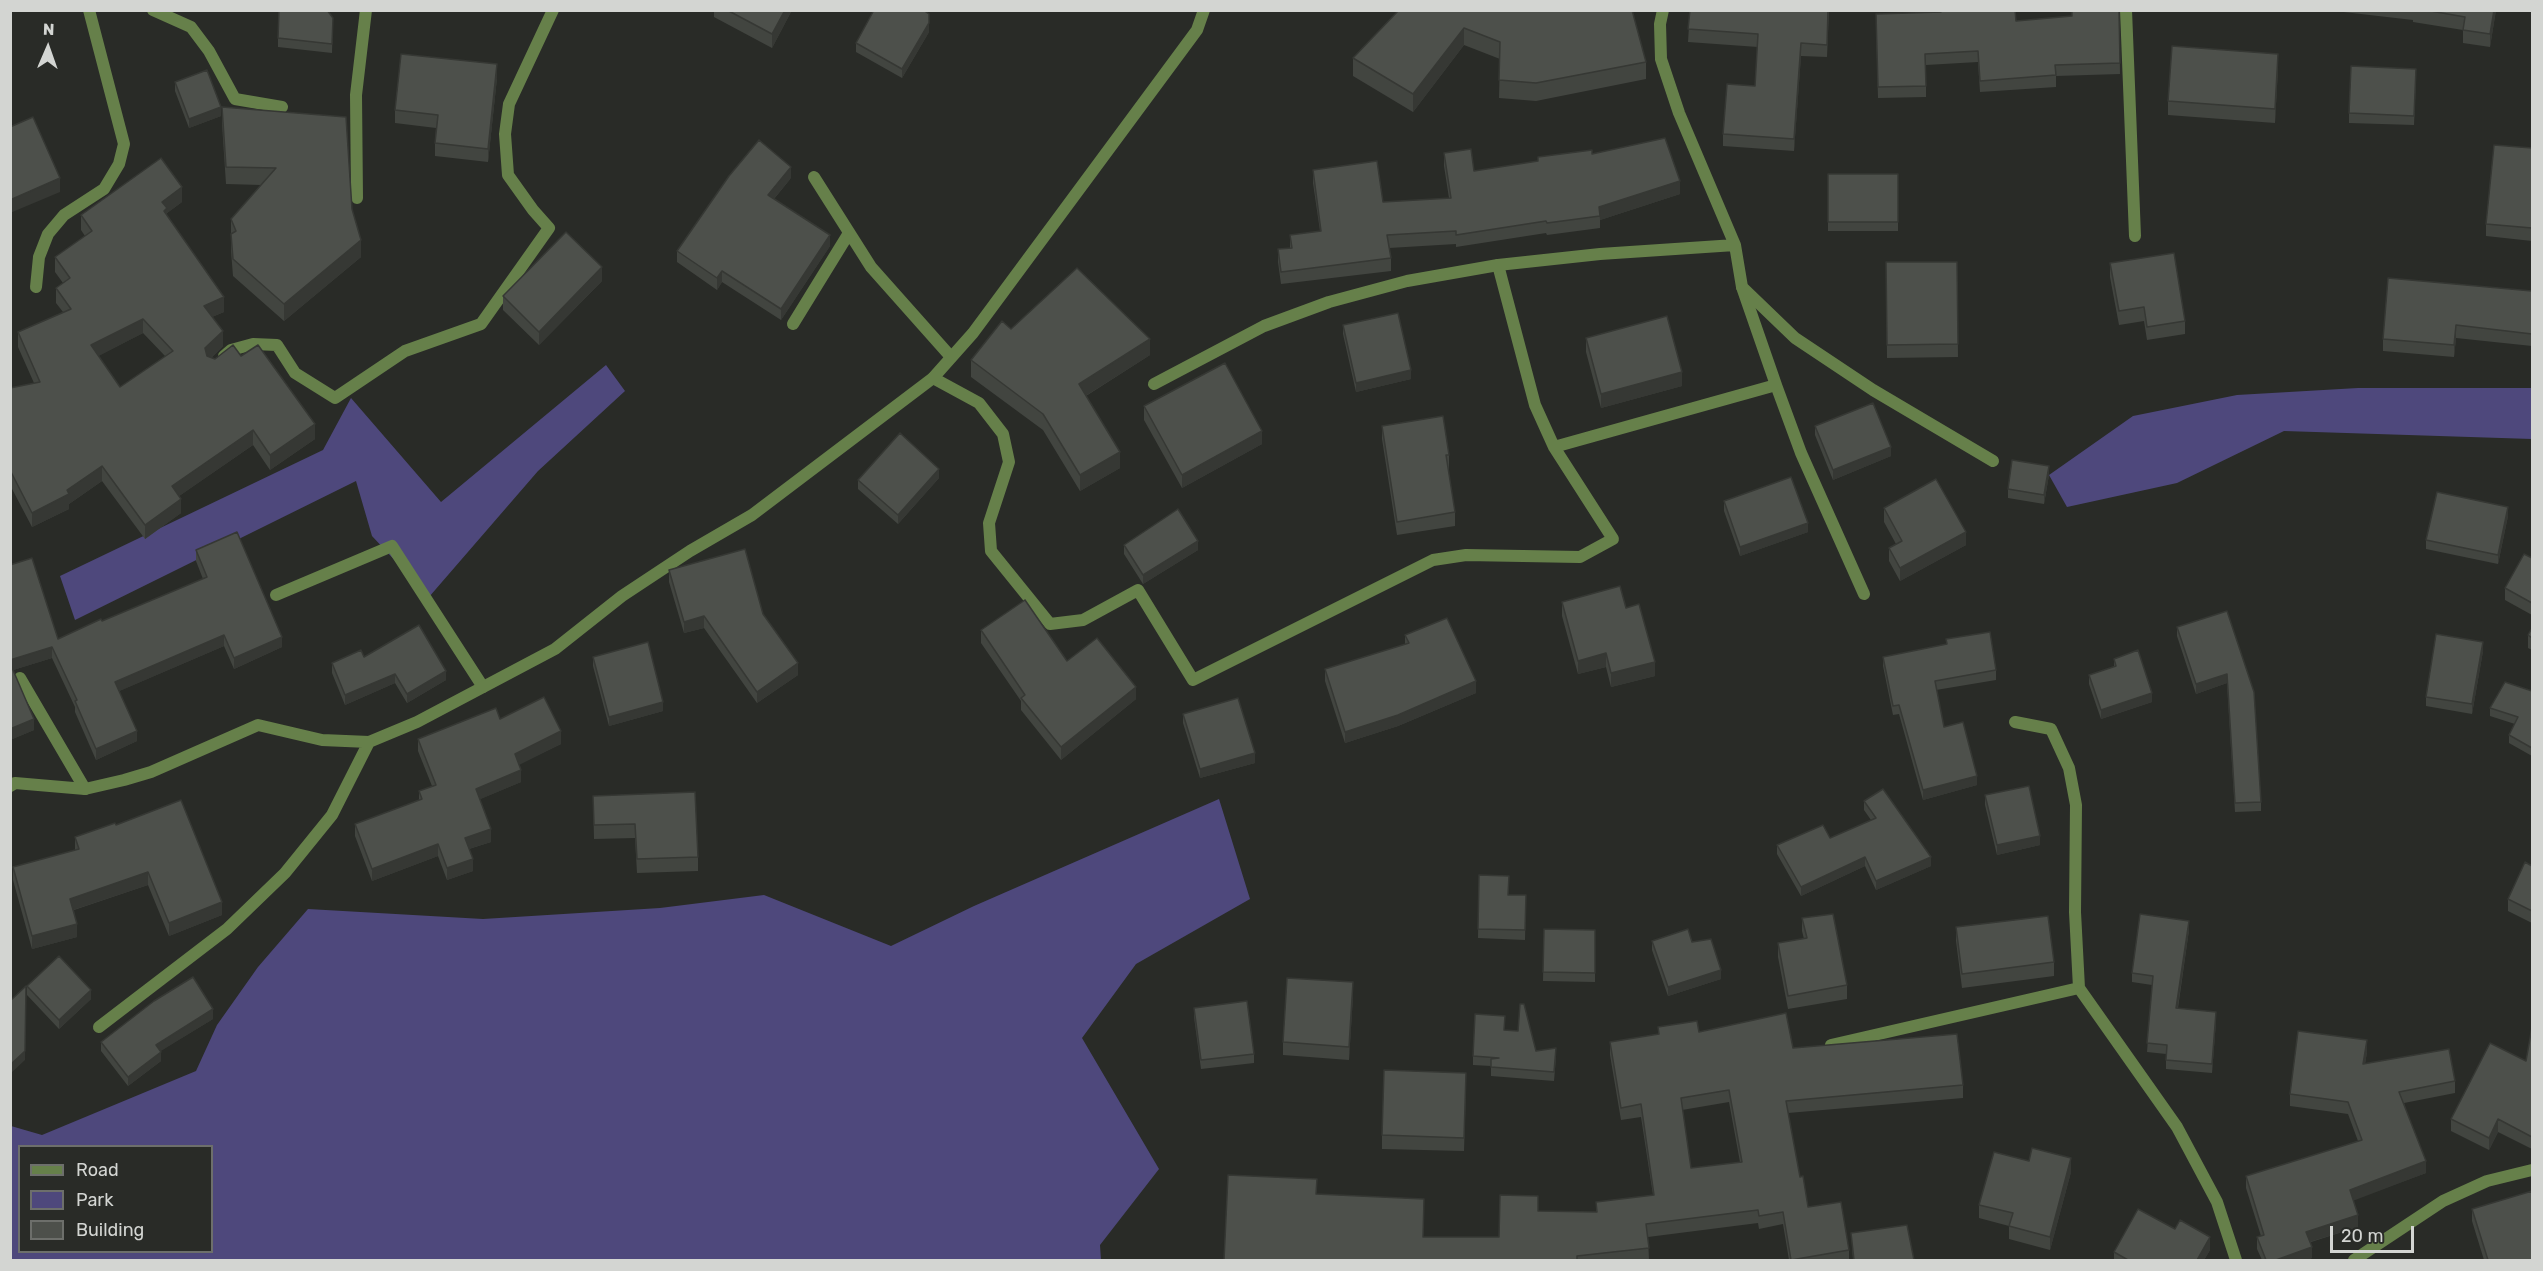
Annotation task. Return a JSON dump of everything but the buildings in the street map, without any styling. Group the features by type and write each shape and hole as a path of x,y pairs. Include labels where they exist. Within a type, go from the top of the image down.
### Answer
{"street":[{"path":"36,287 39,257 48,234 64,215 104,189 119,164 124,144 89,10"},
{"path":"153,10 191,27 209,51 235,99 282,107"},
{"path":"357,198 356,95 366,10"},
{"path":"213,366 231,350 253,344 277,345 295,373 335,398 405,351 481,324 549,228 508,175 505,134 509,104 552,10"},
{"path":"12,783 85,789 151,772 258,725 322,740 369,741 417,722 555,650 622,596 690,551 752,515 933,378 973,333 1197,30 1204,10"},
{"path":"1663,10 1660,24 1661,59 1679,113 1735,245 1742,287 1801,453 1864,594"},
{"path":"2126,10 2135,236"},
{"path":"814,177 871,267 951,357"},
{"path":"793,324 849,233"},
{"path":"1154,384 1263,326 1329,302 1407,281 1498,265 1600,254 1735,245"},
{"path":"933,378 979,403 1003,434 1009,462 989,523 991,551 1050,624 1083,621 1138,591 1193,680 1433,560 1466,555 1580,557 1612,538 1554,447 1535,405 1498,265"},
{"path":"1742,287 1795,338 1873,390 1993,461"},
{"path":"1554,447 1776,385"},
{"path":"276,595 392,546 483,687"},
{"path":"20,678 85,789"},
{"path":"2015,722 2051,729 2069,768 2076,805 2075,912 2079,987 2176,1128 2217,1202 2236,1260"},
{"path":"99,1027 227,929 285,873 332,815 369,741"},
{"path":"1831,1045 2079,987"},
{"path":"2354,1260 2443,1201 2487,1181 2532,1170"}],"green space":[{"path":"606,365 625,391 538,471 429,597 372,536 356,481 75,620 60,576 323,450 351,398 441,502"},
{"path":"2358,388 2532,388 2532,439 2284,431 2177,483 2067,507 2049,475 2133,416 2237,395"},
{"path":"1219,799 1250,899 1136,964 1082,1038 1159,1169 1100,1245 1101,1260 11,1260 11,1126 42,1135 196,1071 217,1025 258,967 308,909 483,919 660,908 764,895 891,946 974,906"}]}
